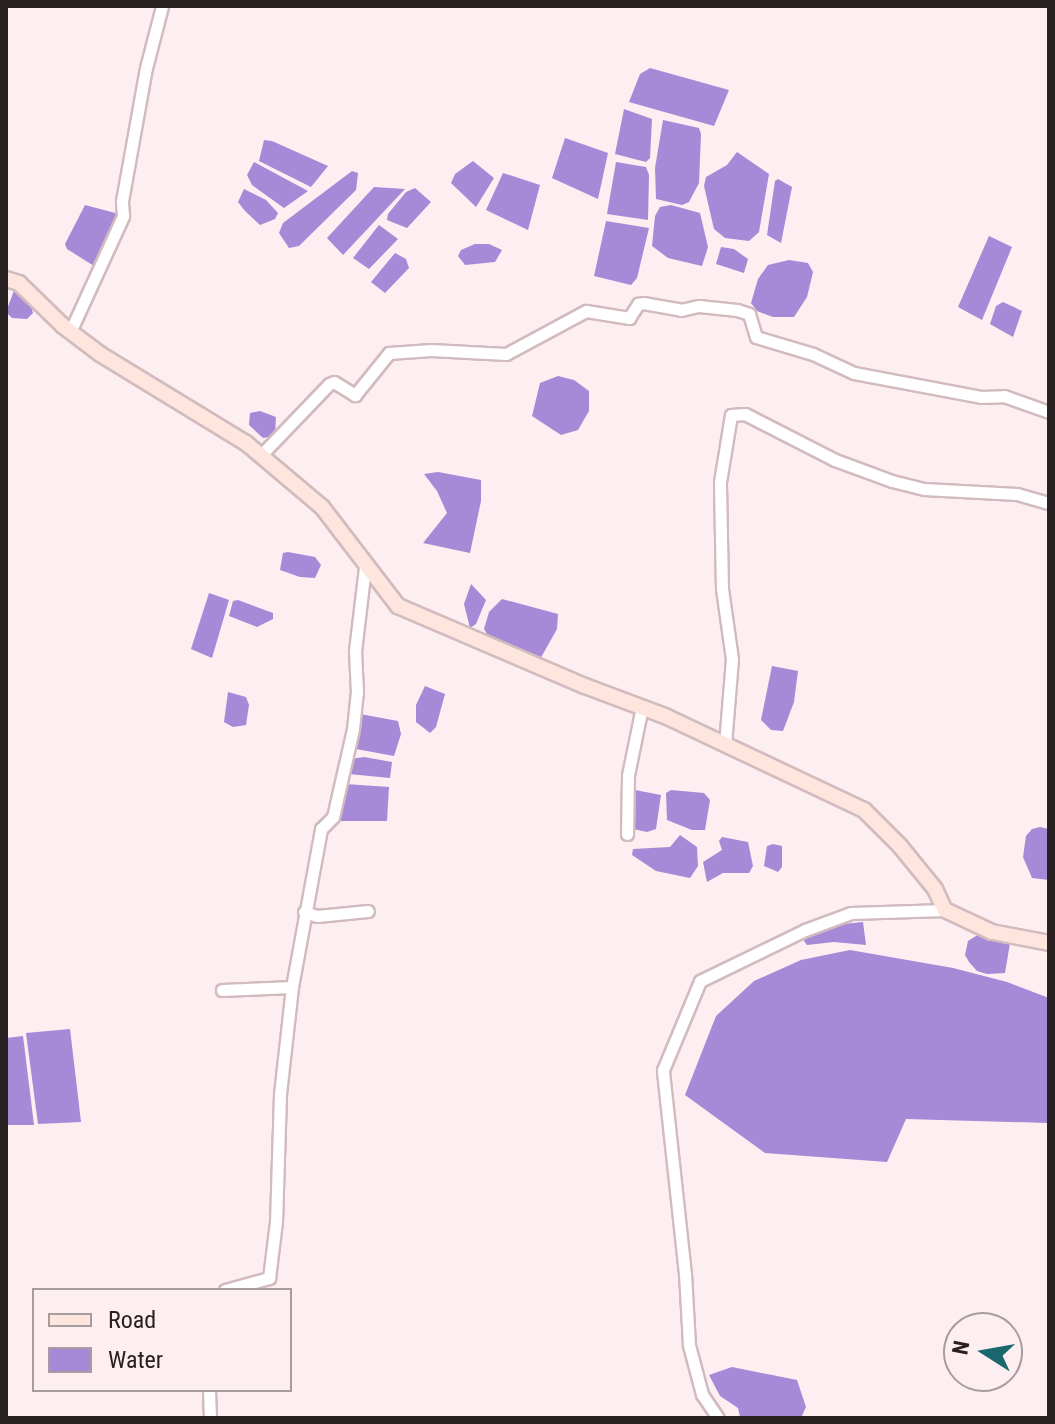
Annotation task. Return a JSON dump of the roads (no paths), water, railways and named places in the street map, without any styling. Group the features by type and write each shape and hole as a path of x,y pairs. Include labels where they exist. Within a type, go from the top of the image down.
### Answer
{"street":[{"path":"70,332 123,216 146,68 162,6"},
{"path":"6,279 19,283 70,332 261,455 322,507 365,567 398,606 642,707 864,810 935,889 945,910"},
{"path":"261,455 329,384 334,382 355,395 389,353 440,350 506,354 586,311 629,318 638,304 643,303 681,310 699,306 737,310 749,314 756,337 813,354 854,373 981,397 1004,396 1049,412"},
{"path":"725,744 732,659 722,589 720,482 731,415 745,414 835,460 892,481 924,489 1017,494 1049,503"},
{"path":"232,1288 269,1278 277,1211 280,1094 292,987 321,829 333,817 353,729 357,693 355,651 365,567"},
{"path":"627,834 628,775 642,707"},
{"path":"718,1418 702,1394 689,1345 685,1274 663,1070 700,981 805,930 851,913 945,910 992,932 1049,943"},
{"path":"304,912 317,916 368,911"},
{"path":"222,990 292,987"},
{"path":"209,1392 210,1418"}],"water":[{"path":"650,68 729,90 714,126 629,102 640,74"},
{"path":"624,109 652,119 650,158 646,162 615,154"},
{"path":"663,120 699,128 701,134 699,183 689,202 682,205 656,199 655,168"},
{"path":"565,138 608,153 598,199 552,178"},
{"path":"264,140 328,166 311,187 259,161"},
{"path":"737,152 769,174 759,232 749,241 725,238 714,229 704,186 706,177 727,165"},
{"path":"473,161 494,178 476,207 451,183 455,174"},
{"path":"254,162 308,191 284,208 252,185 247,175"},
{"path":"616,162 646,167 649,175 648,220 607,214"},
{"path":"352,171 358,173 356,190 299,246 289,248 279,233 283,223"},
{"path":"503,173 540,185 528,230 486,210"},
{"path":"778,179 792,187 781,243 767,235 775,181"},
{"path":"374,187 405,189 343,255 327,238"},
{"path":"415,188 431,202 407,228 387,220 388,214 406,192"},
{"path":"244,189 266,200 278,213 275,219 260,225 245,211 238,202"},
{"path":"85,205 119,214 94,266 67,249 65,244"},
{"path":"671,205 700,213 708,247 702,266 668,258 652,246 655,216 660,207"},
{"path":"606,221 649,228 637,278 631,285 594,276"},
{"path":"379,225 398,239 369,269 353,258"},
{"path":"989,236 1012,247 982,320 958,307"},
{"path":"475,244 489,244 502,250 495,262 465,265 458,256 461,250"},
{"path":"721,247 734,249 748,259 744,273 716,264"},
{"path":"395,253 406,259 409,268 385,293 371,282"},
{"path":"789,260 808,263 813,272 807,297 794,317 773,317 757,311 751,303 758,279 768,265"},
{"path":"15,288 31,306 33,313 27,319 12,318 6,312"},
{"path":"1003,302 1022,311 1013,337 990,324 996,306"},
{"path":"558,376 574,380 589,391 589,411 578,430 561,435 532,416 540,383"},
{"path":"260,411 276,417 275,436 263,438 249,425 250,413"},
{"path":"438,472 481,480 481,501 470,553 423,543 447,513 437,491 424,474"},
{"path":"283,553 315,557 321,565 315,578 280,570"},
{"path":"471,584 486,600 476,624 470,628 464,604"},
{"path":"209,593 229,600 212,658 191,649"},
{"path":"502,599 558,614 557,629 539,661 487,634 484,629 489,612"},
{"path":"233,601 273,613 273,619 257,627 229,616"},
{"path":"772,666 798,671 794,702 783,731 771,730 761,720"},
{"path":"425,686 445,694 436,727 430,733 416,722 416,705"},
{"path":"228,692 246,697 249,705 246,725 233,727 224,722"},
{"path":"360,714 398,721 401,734 394,756 356,749"},
{"path":"364,757 392,762 390,778 349,774 350,759"},
{"path":"345,784 389,787 387,821 337,821"},
{"path":"635,790 661,795 656,829 647,832 629,828 629,794"},
{"path":"671,790 704,793 710,800 705,830 692,830 667,820 666,793"},
{"path":"1032,829 1049,829 1049,880 1032,878 1023,857 1026,836"},
{"path":"680,835 697,847 698,866 690,878 656,871 632,855 633,849 670,847"},
{"path":"722,837 748,842 753,866 749,873 723,873 707,882 703,862 722,850 719,841"},
{"path":"767,846 782,846 782,867 778,872 764,866"},
{"path":"863,922 866,945 834,942 807,945 802,938 834,925"},
{"path":"981,933 1010,943 1005,973 977,971 969,962 965,955 968,941"},
{"path":"850,950 953,968 1007,982 1049,998 1049,1123 906,1119 887,1162 765,1153 685,1095 716,1016 754,981 801,960"},
{"path":"70,1029 81,1122 38,1124 26,1033"},
{"path":"23,1036 34,1125 6,1125 6,1038"},
{"path":"732,1367 797,1380 806,1407 801,1418 740,1417 738,1408 720,1396 709,1375"}]}
